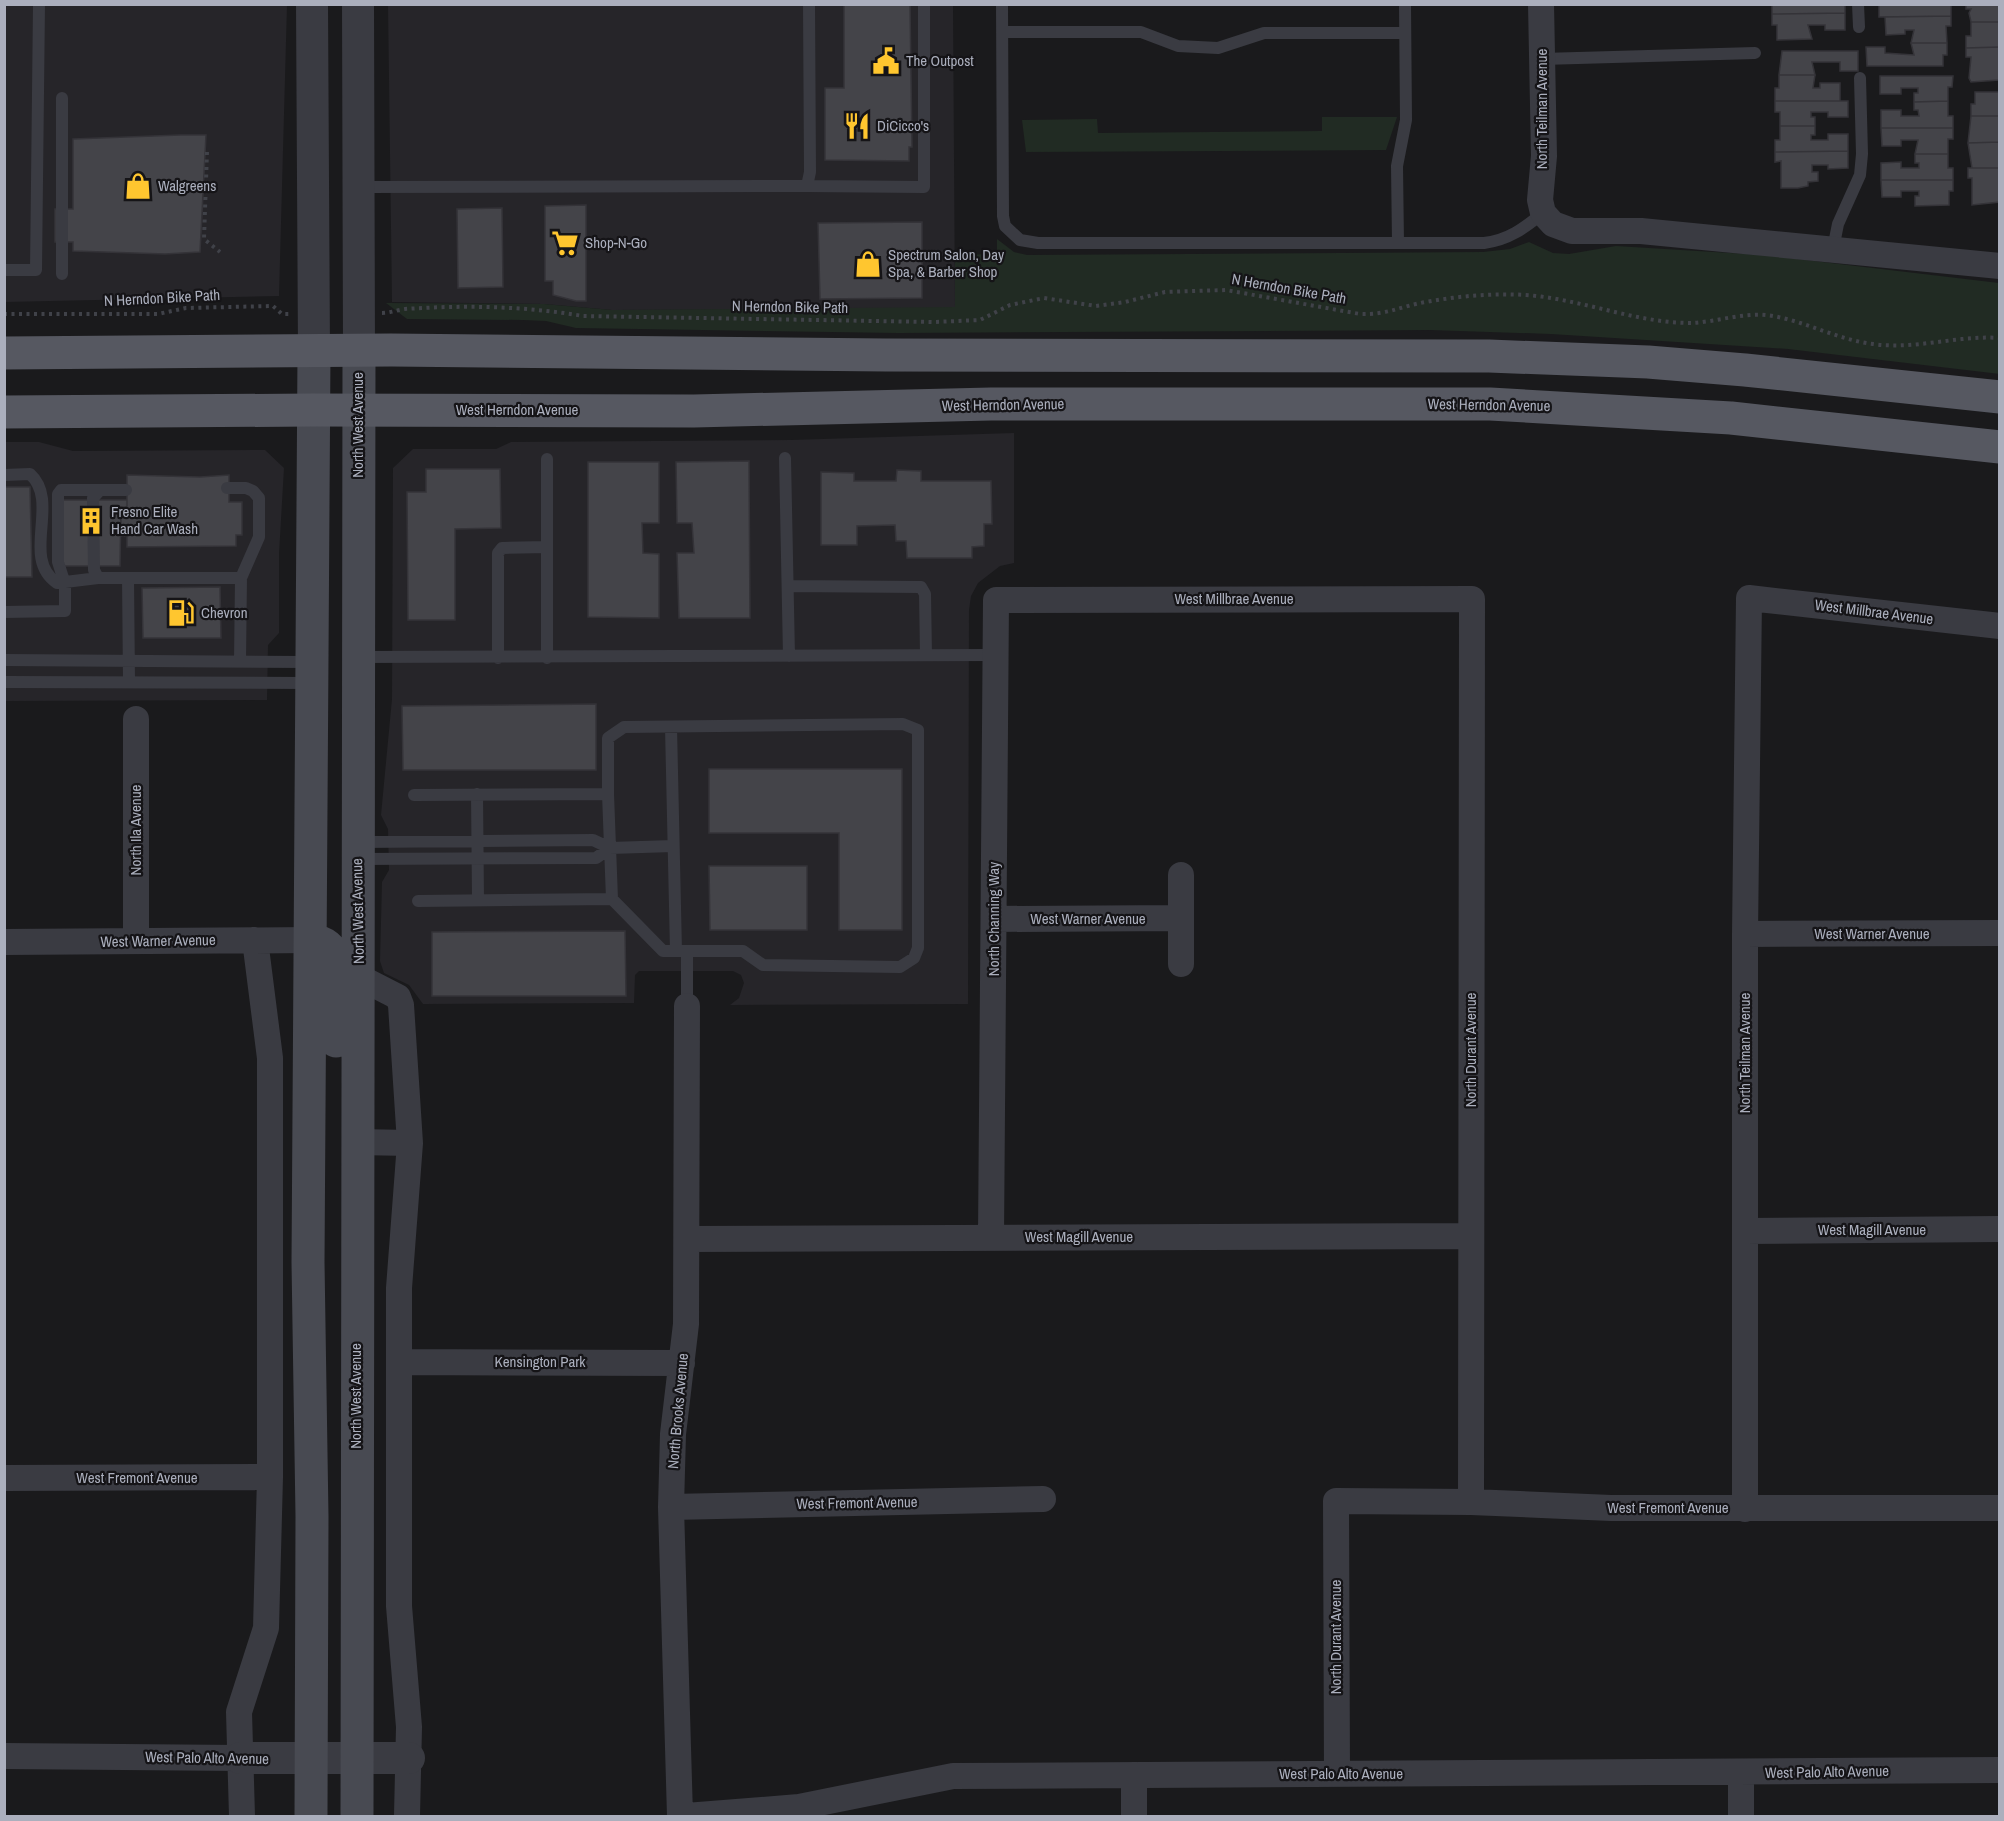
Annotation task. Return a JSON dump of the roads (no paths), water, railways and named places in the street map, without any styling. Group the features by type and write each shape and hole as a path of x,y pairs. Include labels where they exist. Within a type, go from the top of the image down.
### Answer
{"main road":[{"path":"4,353 359,351 1557,358 1757,371 2000,397"},
{"name":"North West Avenue","path":"357,1816 359,977 356,928 359,351"},
{"path":"311,1816 308,1262 312,940 312,410 314,352"},
{"name":"West Herndon Avenue","path":"4,412 694,411 1003,404 1490,404 1731,417 2000,447"},
{"path":"312,673 324,668 330,682 337,722 338,798 357,851"},
{"path":"312,784 333,843 336,913 341,921 356,928"},
{"path":"312,940 323,942 332,950 336,960 337,1104 357,1142"}],"street":[{"path":"312,4 314,352"},
{"name":"North West Avenue","path":"358,4 359,351"},
{"name":"North Teilman Avenue","path":"1541,4 1544,156 1540,200 1543,213"},
{"path":"1543,213 1553,224 1572,231 1641,231 2000,266"},
{"name":"North Teilman Avenue","path":"1745,1509 1745,934 1749,598"},
{"name":"West Millbrae Avenue","path":"1749,598 2000,626"},
{"name":"West Millbrae Avenue","path":"996,600 1472,599"},
{"name":"North Durant Avenue","path":"1471,1502 1472,599"},
{"name":"North Channing Way","path":"991,1238 996,600"},
{"name":"North Ila Avenue","path":"136,719 136,942"},
{"path":"1181,875 1181,964"},
{"name":"West Warner Avenue","path":"994,919 1181,918"},
{"name":"West Warner Avenue","path":"1745,934 2000,933"},
{"path":"242,1816 239,1712 266,1628 270,1477 270,1058 255,940"},
{"name":"West Warner Avenue","path":"4,942 312,940"},
{"path":"359,977 398,997 402,1005 411,1143 399,1288 399,1606 409,1758 407,1816"},
{"name":"North Brooks Avenue","path":"680,1816 671,1507 673,1434 686,1324 687,1006"},
{"path":"357,1142 411,1143"},
{"name":"West Magill Avenue","path":"1745,1231 2000,1229"},
{"name":"West Magill Avenue","path":"687,1239 1470,1236"},
{"name":"Kensington Park","path":"399,1362 681,1363"},
{"name":"West Fremont Avenue","path":"4,1478 270,1477"},
{"name":"West Fremont Avenue","path":"671,1507 1043,1499"},
{"name":"North Durant Avenue","path":"1336,1501 1337,1774"},
{"name":"West Fremont Avenue","path":"1336,1501 1471,1502 1611,1508 2000,1508"},
{"name":"West Palo Alto Avenue","path":"4,1756 409,1758"},
{"name":"West Palo Alto Avenue","path":"686,1816 799,1807 953,1776 2000,1770"},
{"path":"1741,1773 1741,1816"},
{"path":"1134,1775 1134,1816"}],"lane":[{"path":"4,270 36,270 39,4"},
{"path":"807,186 810,172 809,4"},
{"path":"359,187 924,187 924,4"},
{"path":"1002,4 1004,216 1005,226 1020,240 1038,243 1501,241 1515,234 1543,213"},
{"path":"1398,243 1397,166 1406,120 1405,4"},
{"path":"1858,4 1859,27"},
{"path":"1002,32 1141,32 1178,46 1218,48 1264,33 1405,33"},
{"path":"1542,59 1755,53"},
{"path":"1833,249 1838,224 1860,175 1862,154 1860,78"},
{"path":"62,98 62,274"},
{"path":"785,458 789,656"},
{"path":"547,459 547,658"},
{"path":"4,475 30,474 37,480 41,490 41,564 47,576 57,583 65,584 98,578 241,578"},
{"path":"227,488 246,488 253,491 259,498 260,537 241,578 240,661"},
{"path":"4,612 65,611 65,584 58,562 58,494 61,490 126,490"},
{"path":"98,578 94,570 93,498 100,490"},
{"path":"498,658 498,553 502,548 547,547"},
{"path":"128,578 129,681"},
{"path":"788,586 921,587 925,594 926,655"},
{"path":"357,657 995,655"},
{"path":"4,660 240,661 312,673"},
{"path":"4,682 129,681 312,673"},
{"path":"903,724 918,729 918,948 914,958 900,967 763,965 742,951 663,951 612,899 608,738 624,727 671,727 903,724"},
{"path":"671,727 673,846 687,1006"},
{"path":"477,794 478,899"},
{"path":"414,795 608,794"},
{"path":"357,851 477,841 593,840 610,848 673,846"},
{"path":"357,851 477,859 596,858 610,848"},
{"path":"417,901 612,899"}],"place":[{"name":"The Outpost","path":"886,61"},
{"name":"DiCicco's","path":"857,126"},
{"name":"Walgreens","path":"138,186"},
{"name":"Shop-N-Go","path":"565,243"},
{"name":"Spectrum Salon, Day Spa, & Barber Shop","path":"868,264"},
{"name":"Fresno Elite Hand Car Wash","path":"91,521"},
{"name":"Chevron","path":"181,613"}]}
